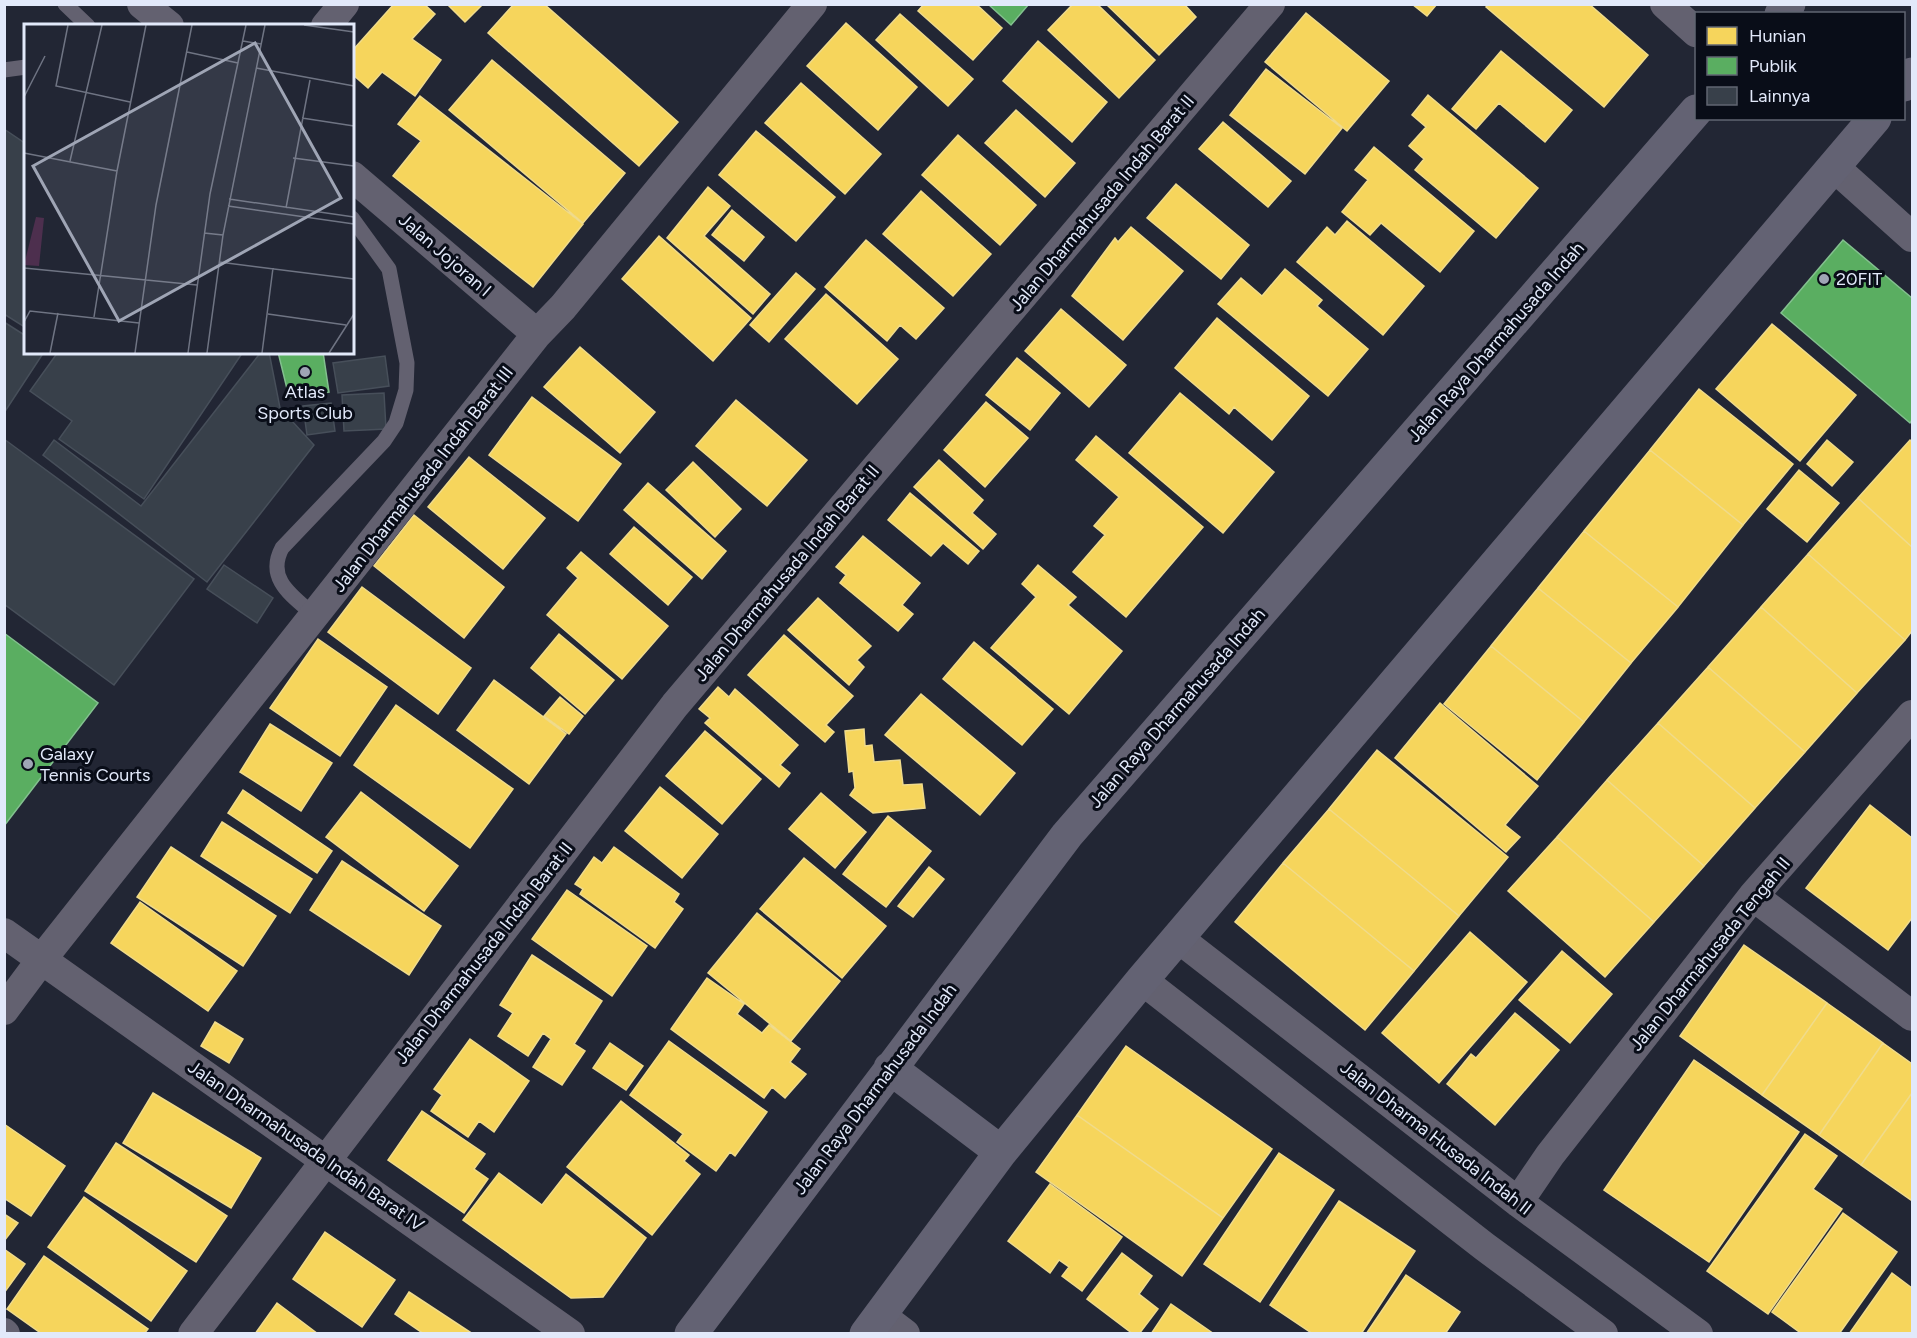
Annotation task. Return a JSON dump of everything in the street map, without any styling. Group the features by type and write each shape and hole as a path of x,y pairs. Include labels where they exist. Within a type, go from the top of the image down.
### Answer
{"main road":[{"name":"Jalan Raya Dharmahusada Indah","path":"692,1334 1067,835 1695,112"},
{"path":"884,1327 1001,1152 1142,980 1873,120"},
{"path":"890,1068 1001,1152"}],"street":[{"path":"142,4 167,24"},
{"path":"328,24 344,4"},
{"name":"Jalan Dharmahusada Indah Barat III","path":"4,1010 537,334 563,307 812,4"},
{"name":"Jalan Dharmahusada Indah Barat II","path":"193,1334 675,705 1270,4"},
{"path":"1665,4 1695,31"},
{"path":"1834,167 1912,237"},
{"name":"Jalan Jojoran I","path":"354,178 537,334"},
{"name":"Jalan Dharmahusada Tengah II","path":"1518,1202 1550,1155 1753,896 1912,715"},
{"path":"1753,896 1912,1016"},
{"name":"Jalan Dharmahusada Indah Barat IV","path":"4,933 570,1334"},
{"name":"Jalan Dharma Husada Indah II","path":"1178,938 1518,1202 1698,1334"},
{"path":"1142,980 1485,1246 1603,1334"}],"lane":[{"path":"65,4 87,24"},
{"path":"4,70 24,67"},
{"path":"315,616 280,582 276,567 279,555 282,548 384,441 396,423 406,390 407,363 389,269 354,221"}],"building: Hunian":[{"path":"394,4 424,4 435,14 412,39 441,60 415,96 382,72 368,88 354,76 354,49"},
{"path":"447,4 483,4 465,22"},
{"path":"514,4 544,4 678,122 639,166 488,33"},
{"path":"924,4 976,4 1002,28 973,60 918,11"},
{"path":"1073,4 1097,4 1155,60 1119,98 1048,30"},
{"path":"1106,4 1184,4 1196,17 1159,55"},
{"path":"1412,4 1437,4 1427,16"},
{"path":"1489,4 1589,4 1648,55 1604,107 1486,7"},
{"path":"1306,13 1389,81 1347,131 1265,62"},
{"path":"900,14 973,79 948,106 876,40"},
{"path":"846,23 917,87 878,130 807,66"},
{"path":"1038,41 1107,102 1072,142 1003,81"},
{"path":"1501,51 1572,110 1545,142 1499,103 1476,129 1452,109"},
{"path":"492,60 625,173 583,223 449,110"},
{"path":"1266,69 1342,128 1305,174 1230,115"},
{"path":"801,83 881,154 845,194 765,123"},
{"path":"1428,95 1538,188 1496,238 1415,170 1424,159 1409,146 1426,127 1412,115"},
{"path":"420,96 583,224 533,287 393,176 421,141 398,124"},
{"path":"1016,110 1075,163 1045,197 985,143"},
{"path":"1223,122 1291,181 1268,207 1199,149"},
{"path":"756,131 835,197 796,241 719,175"},
{"path":"958,135 1036,205 1000,245 922,175"},
{"path":"1374,147 1474,231 1440,272 1381,223 1370,235 1342,212 1368,180 1355,170"},
{"path":"1176,184 1249,245 1221,279 1147,218"},
{"path":"708,187 730,206 704,236 770,294 753,314 667,238"},
{"path":"921,191 991,254 953,296 883,234"},
{"path":"732,210 764,237 744,261 712,235"},
{"path":"1347,221 1424,286 1383,335 1297,262 1327,227 1335,235"},
{"path":"1131,227 1183,271 1123,340 1072,296 1115,238 1118,242"},
{"path":"659,236 751,318 713,361 622,279"},
{"path":"866,240 944,308 916,339 900,325 887,341 825,287"},
{"path":"1285,269 1322,300 1317,306 1368,349 1328,396 1218,304 1241,278 1262,296"},
{"path":"796,273 815,289 769,342 750,325"},
{"path":"826,294 898,359 857,404 785,339"},
{"path":"1061,309 1126,365 1089,407 1025,351"},
{"path":"1217,318 1309,396 1272,440 1234,407 1229,414 1175,368"},
{"path":"1772,324 1856,395 1800,461 1716,389"},
{"path":"580,347 655,412 620,453 544,387"},
{"path":"1017,358 1060,393 1030,430 986,395"},
{"path":"1699,389 1793,464 1743,525 1650,450"},
{"path":"1180,393 1274,472 1223,533 1129,453"},
{"path":"532,397 621,464 578,521 489,455"},
{"path":"736,400 807,460 767,506 696,446"},
{"path":"986,402 1028,438 985,487 944,450"},
{"path":"1096,436 1203,527 1126,617 1073,572 1105,535 1094,526 1119,497 1076,460"},
{"path":"1827,440 1853,462 1832,486 1807,464"},
{"path":"1910,440 1912,442 1912,547 1858,498"},
{"path":"1650,450 1743,525 1678,607 1584,531"},
{"path":"469,457 545,518 503,569 428,507"},
{"path":"939,460 983,500 972,513 996,534 983,549 914,487"},
{"path":"693,462 741,509 715,537 666,490"},
{"path":"1799,470 1839,503 1807,542 1767,509"},
{"path":"648,483 726,551 702,579 624,510"},
{"path":"910,493 979,551 968,564 943,543 931,556 888,520"},
{"path":"1858,498 1912,547 1912,631 1905,640 1808,554"},
{"path":"414,515 504,587 464,638 374,566"},
{"path":"634,527 692,577 668,605 610,554"},
{"path":"1584,531 1678,607 1631,663 1538,588"},
{"path":"863,536 920,583 902,605 913,614 898,631 840,583 846,575 836,567"},
{"path":"581,552 668,626 622,679 547,615 578,578 567,568"},
{"path":"1808,554 1905,640 1857,693 1761,607"},
{"path":"1038,565 1076,597 1068,605 1122,651 1069,714 991,648 1036,597 1022,584"},
{"path":"362,587 471,668 438,714 328,632"},
{"path":"1538,588 1631,663 1584,722 1491,646"},
{"path":"818,598 871,646 857,660 864,667 849,685 788,630"},
{"path":"1761,607 1857,693 1805,752 1708,667"},
{"path":"559,634 614,680 585,714 531,668"},
{"path":"784,635 853,696 826,725 834,732 825,742 748,675"},
{"path":"318,639 387,687 340,756 270,708"},
{"path":"974,642 1053,709 1022,745 943,679"},
{"path":"1491,646 1584,722 1537,780 1444,704"},
{"path":"1708,667 1805,752 1755,808 1658,723"},
{"path":"494,680 566,734 529,784 457,730"},
{"path":"718,687 729,697 735,689 798,745 780,765 790,773 779,787 705,723 710,718 699,709"},
{"path":"921,694 1015,773 980,815 885,735"},
{"path":"560,697 583,716 569,734 544,716"},
{"path":"1440,703 1538,786 1505,825 1520,837 1506,852 1395,758"},
{"path":"396,705 513,789 470,848 354,765"},
{"path":"1658,723 1755,808 1704,866 1607,780"},
{"path":"270,724 332,763 301,811 240,772"},
{"path":"864,729 865,746 872,745 874,762 900,760 903,785 922,784 925,808 873,813 850,795 855,788 853,771 849,772 845,731"},
{"path":"705,731 761,779 722,824 666,776"},
{"path":"1377,750 1508,857 1459,916 1329,809"},
{"path":"1607,780 1704,866 1654,922 1557,837"},
{"path":"660,787 718,834 682,878 625,831"},
{"path":"243,790 332,851 317,873 228,813"},
{"path":"361,792 458,866 424,911 326,837"},
{"path":"821,793 866,832 835,868 789,829"},
{"path":"1870,805 1912,838 1912,918 1888,950 1806,888"},
{"path":"1329,809 1459,916 1414,971 1283,863"},
{"path":"888,816 931,851 886,907 843,874"},
{"path":"222,822 312,879 290,913 201,856"},
{"path":"1557,837 1654,922 1605,977 1508,891"},
{"path":"171,847 276,916 243,966 137,897"},
{"path":"614,847 679,894 674,902 683,909 655,948 580,894 583,889 575,884 594,857 602,863"},
{"path":"804,858 886,926 842,978 760,909"},
{"path":"342,861 441,926 409,975 310,910"},
{"path":"1283,863 1414,971 1365,1030 1235,922"},
{"path":"929,867 944,879 913,917 898,906"},
{"path":"567,890 647,946 612,996 532,939"},
{"path":"140,902 237,971 208,1011 111,943"},
{"path":"757,913 840,981 791,1041 708,973"},
{"path":"1470,932 1527,982 1439,1083 1382,1033"},
{"path":"1744,945 1827,1003 1762,1095 1680,1036"},
{"path":"1562,951 1612,994 1570,1043 1519,1000"},
{"path":"532,955 602,1001 574,1044 585,1051 562,1085 533,1067 551,1039 543,1033 528,1056 498,1036 513,1013 500,1005"},
{"path":"707,978 744,1004 737,1014 762,1033 769,1025 800,1049 790,1062 806,1074 785,1098 772,1087 764,1098 671,1029"},
{"path":"1827,1003 1883,1043 1819,1135 1762,1095"},
{"path":"1515,1013 1559,1050 1495,1125 1447,1084 1471,1054 1476,1058"},
{"path":"215,1022 243,1039 229,1063 201,1046"},
{"path":"470,1039 529,1081 494,1132 479,1121 468,1137 431,1111 442,1095 434,1089"},
{"path":"669,1041 767,1112 735,1156 730,1152 716,1171 677,1142 683,1134 630,1095"},
{"path":"610,1043 643,1066 626,1090 593,1068"},
{"path":"1883,1043 1912,1064 1912,1093 1861,1165 1819,1135"},
{"path":"1126,1046 1272,1149 1223,1218 1077,1115"},
{"path":"1694,1060 1799,1132 1709,1262 1604,1190"},
{"path":"153,1093 261,1158 231,1208 123,1143"},
{"path":"1912,1093 1912,1197 1911,1200 1861,1165"},
{"path":"621,1101 689,1155 684,1161 700,1174 652,1235 567,1167"},
{"path":"422,1111 485,1154 474,1169 488,1179 464,1213 388,1160"},
{"path":"1077,1115 1223,1218 1182,1276 1036,1172"},
{"path":"4,1124 65,1166 31,1216 4,1198"},
{"path":"1805,1134 1837,1156 1813,1189 1842,1209 1768,1314 1707,1271"},
{"path":"116,1143 227,1216 196,1262 85,1191"},
{"path":"1279,1153 1334,1190 1260,1302 1204,1264"},
{"path":"499,1173 542,1205 566,1174 646,1238 603,1297 571,1298 463,1220"},
{"path":"1050,1184 1122,1237 1082,1291 1062,1276 1069,1267 1059,1260 1050,1273 1008,1241"},
{"path":"84,1197 187,1271 151,1321 48,1247"},
{"path":"1339,1201 1415,1251 1361,1334 1313,1334 1270,1305"},
{"path":"1843,1213 1897,1252 1839,1334 1802,1334 1772,1312"},
{"path":"4,1214 18,1223 4,1241"},
{"path":"325,1232 395,1280 362,1327 293,1279"},
{"path":"4,1249 25,1264 4,1293"},
{"path":"1122,1253 1152,1276 1139,1294 1158,1309 1139,1334 1133,1334 1087,1299"},
{"path":"44,1256 148,1329 144,1334 42,1334 7,1309"},
{"path":"1892,1273 1912,1288 1912,1334 1849,1334"},
{"path":"1406,1275 1460,1312 1445,1334 1366,1334"},
{"path":"409,1292 473,1334 424,1334 395,1314"},
{"path":"277,1303 318,1334 255,1334"},
{"path":"1171,1304 1214,1334 1151,1334"}],"building: Publik":[{"path":"988,4 1029,4 1011,25"},
{"path":"1843,240 1912,298 1912,420 1910,423 1781,313"},
{"name":"Atlas Sports Club","path":"278,354 323,354 329,392 289,397"},
{"name":"Galaxy Tennis Courts","path":"4,633 98,703 4,826"}],"building: Lainnya":[{"path":"4,129 24,143 24,327 4,314"},
{"path":"4,322 24,335 24,354 43,354 4,413"},
{"path":"57,354 242,354 144,499 59,439 72,421 30,391"},
{"path":"259,354 269,354 280,408 314,445 207,582 43,455 54,440 141,506"},
{"path":"385,356 389,386 338,393 333,363"},
{"path":"384,393 386,429 344,431 342,395"},
{"path":"331,403 335,431 307,435 303,406"},
{"path":"4,439 194,579 114,685 4,604"},
{"path":"224,565 273,598 257,623 207,589"}],"place":[{"name":"20FIT","path":"1824,279"},
{"name":"Atlas Sports Club","path":"305,372"},
{"name":"Galaxy Tennis Courts","path":"28,764"}]}
